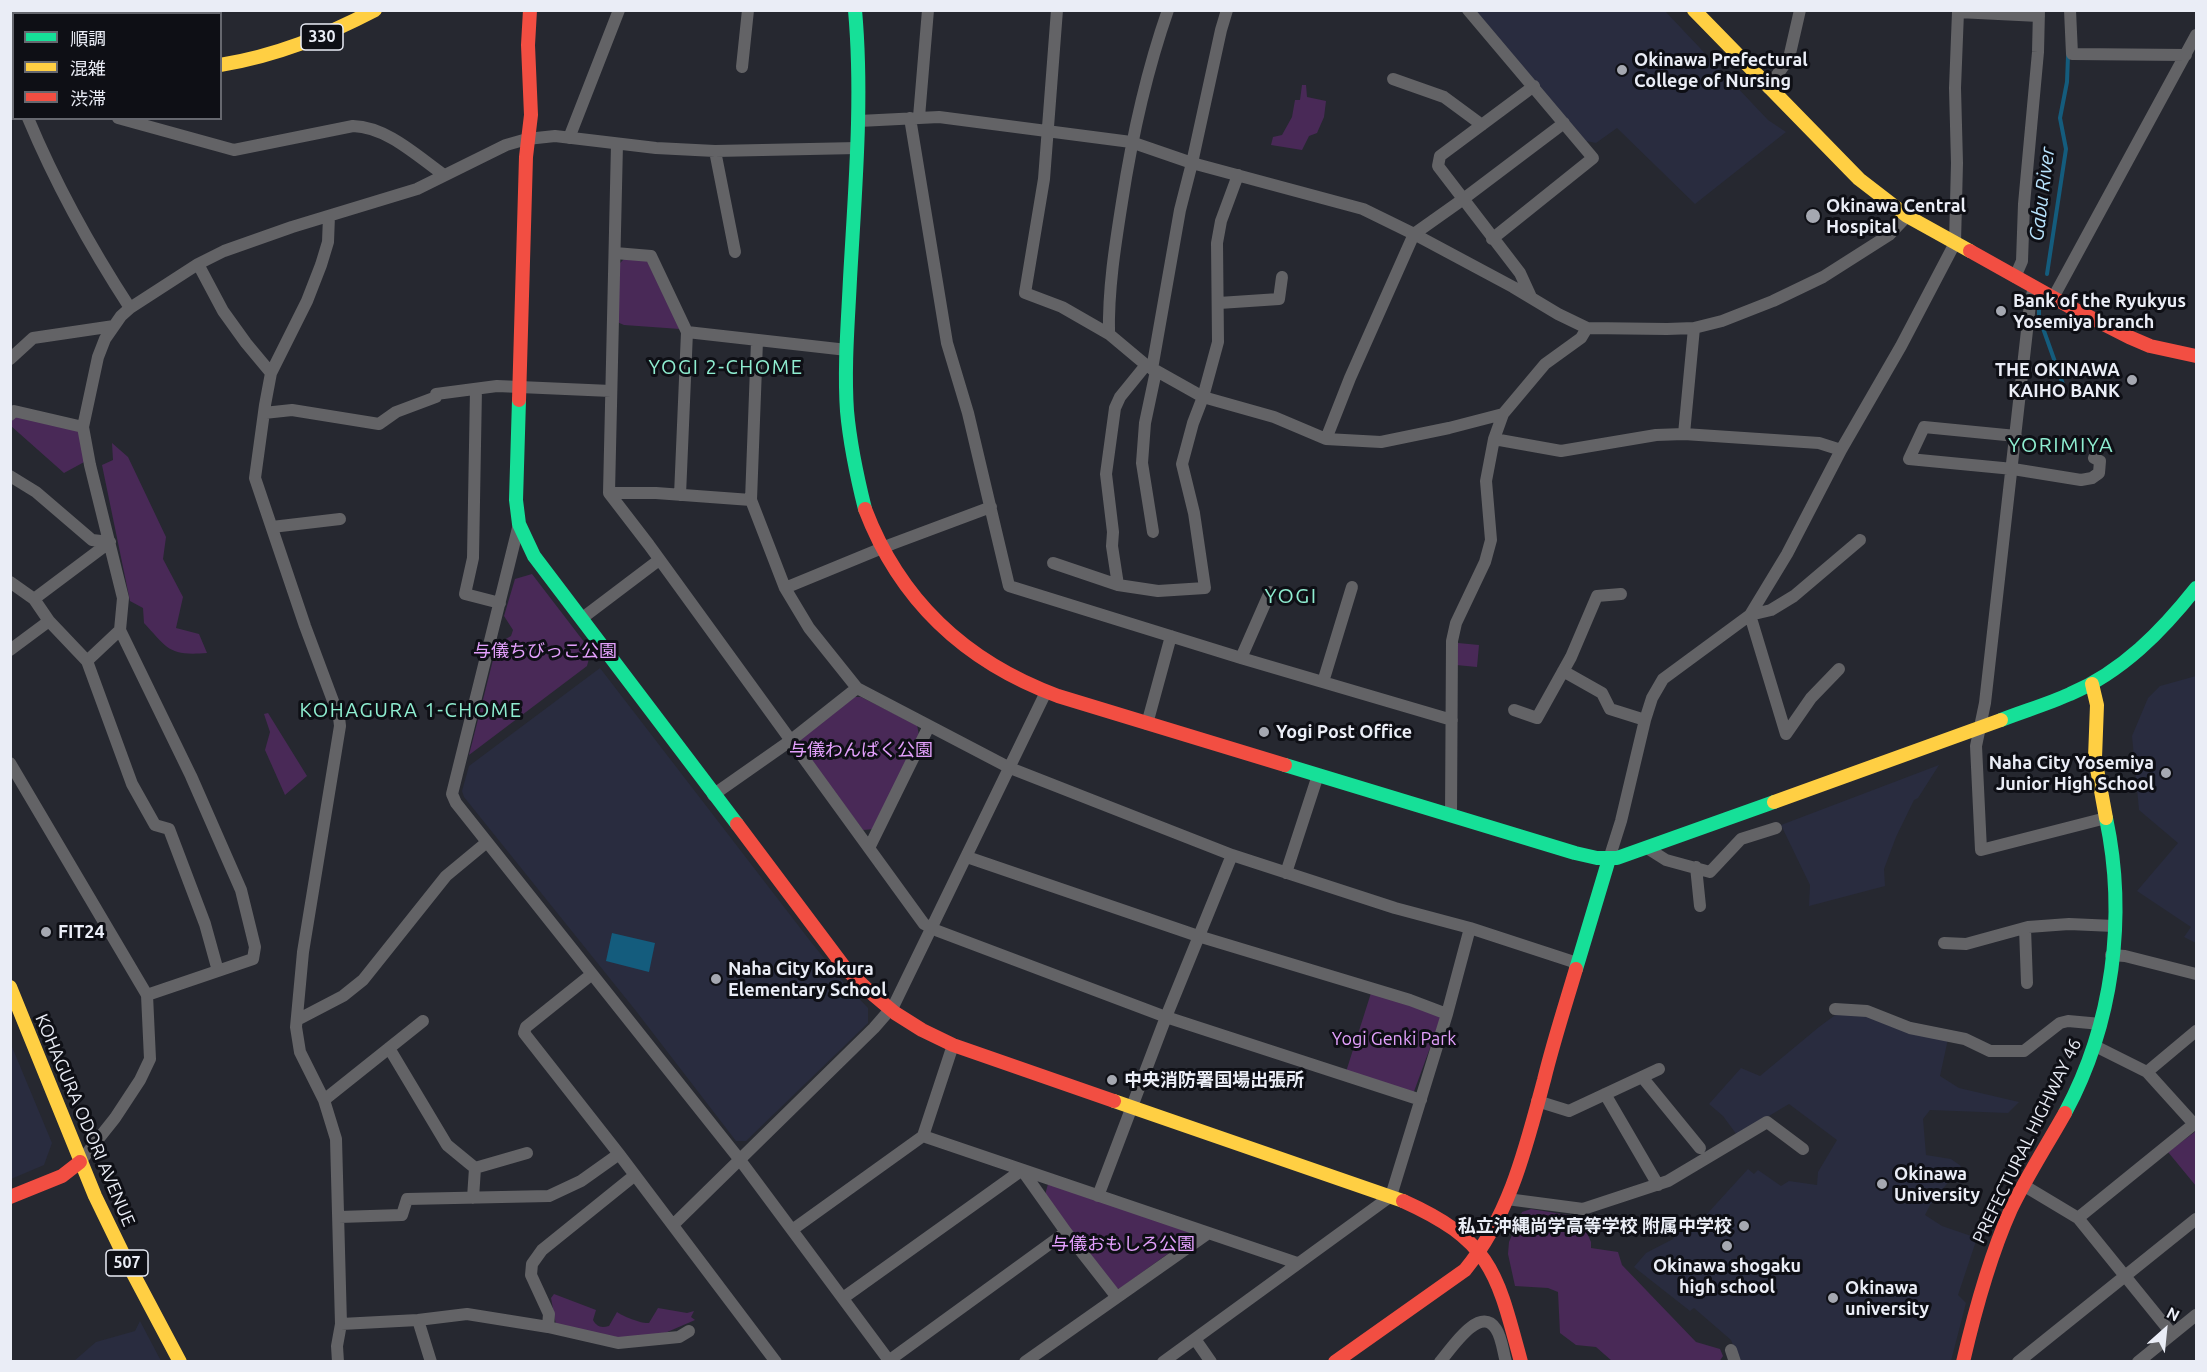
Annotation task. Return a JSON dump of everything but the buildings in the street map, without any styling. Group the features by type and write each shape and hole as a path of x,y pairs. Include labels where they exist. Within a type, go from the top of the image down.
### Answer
{"main road":[{"name":"330","path":"222,65 266,57 303,45 375,10"},
{"path":"530,10 528,45 531,115 527,139 516,501 519,524 534,556 845,968 868,992 890,1010 954,1045 1391,1196 1454,1229 1480,1252 1490,1266 1521,1362"},
{"path":"855,10 860,78 859,122 847,350 849,425 861,501 880,548 908,593 930,617 949,635 994,666 1046,692 1451,816 1583,854 1609,859 1647,848 2071,694 2115,671 2150,641 2196,588"},
{"path":"1694,10 1859,179 1907,216 2053,298 2150,346 2196,356"},
{"name":"PREFECTURAL HIGHWAY 46","path":"1963,1362 1974,1313 1992,1254 2023,1185 2076,1089 2095,1046 2101,1024 2114,926 2116,879 2094,752 2098,709 2097,697 2092,684"},
{"path":"1335,1362 1465,1270 1480,1252 1497,1223 1507,1199 1609,859"},
{"name":"KOHAGURA ODORI AVENUE","path":"10,987 80,1162 119,1246 180,1362"},
{"path":"10,1197 62,1176 80,1162"}],"street":[{"path":"569,138 619,10"},
{"path":"742,67 748,10"},
{"path":"928,10 914,117 947,343 964,396 1008,586 1240,658 1452,720"},
{"path":"1057,10 1044,178 1025,293 1062,307 1109,334 1151,368 1203,397 1274,417 1326,439 1381,442 1503,414"},
{"path":"1109,334 1109,305 1115,245 1131,142 1150,64 1168,10"},
{"path":"1154,531 1142,463 1151,368 1180,210 1227,10"},
{"path":"1468,10 1593,158 1492,239"},
{"path":"1768,88 1789,58 1800,10"},
{"path":"2070,10 2072,54 2186,55"},
{"path":"1609,859 1652,698 1663,679 1749,615 1787,554 1841,450 1901,346 1955,243 1957,125 1955,88 1958,12 2039,13 2038,52 2024,204 2022,261 2015,277"},
{"path":"2053,298 2196,35"},
{"path":"1393,80 1444,97 1482,125"},
{"path":"1531,297 1520,273 1438,166 1440,156 1534,86"},
{"path":"859,122 914,117 988,122 1131,142 1192,163 1363,209 1414,234 1587,328 1626,330 1694,328 1722,321 1823,277 1889,235 1907,216"},
{"path":"29,120 67,201 99,260 130,308"},
{"path":"125,120 234,150 353,126 366,126 386,135 444,175"},
{"path":"1326,439 1350,378 1414,234 1564,123"},
{"path":"147,995 254,959 255,947 241,890 191,776 120,630 123,598 90,465 83,427 98,357 105,339 114,326 130,308 198,264 224,251 417,189 506,144 543,136 715,151 857,148"},
{"path":"617,144 609,493 924,924 1166,1017 1421,1100"},
{"path":"715,151 735,252"},
{"path":"1053,564 1118,585 1158,591 1205,588 1194,513 1182,464 1192,423 1203,397 1218,342 1217,243 1221,221 1238,176"},
{"path":"329,216 328,242 321,265 307,301 271,373 255,478 305,626 325,674 340,726 303,952 297,1020 300,1052 324,1100 336,1139 341,1324 338,1362"},
{"path":"615,253 651,256 687,332 680,495"},
{"path":"198,264 223,311 271,373"},
{"path":"1219,303 1279,299 1282,278"},
{"path":"2034,287 2030,304 1985,699 1976,746 1981,850 2106,818"},
{"path":"10,359 33,338 114,326"},
{"path":"1451,816 1452,641 1456,623 1485,562 1491,540 1486,481 1494,439 1503,414 1545,364 1581,338 1587,328"},
{"path":"1684,434 1694,328"},
{"path":"687,332 847,350"},
{"path":"757,341 751,500 784,588 809,628 857,688 1010,768 1232,855 1395,908 1470,928 1577,963"},
{"path":"1118,585 1106,474 1115,408 1120,397 1151,368"},
{"path":"264,413 292,410 379,424 396,412 436,395 497,386 611,391"},
{"path":"476,389 473,558 465,594 500,603"},
{"path":"10,415 14,411 83,427"},
{"path":"2016,436 1924,427 1909,459 2013,469 2081,480 2092,478 2099,473 2100,461 2094,458"},
{"path":"1494,439 1561,451 1656,435 1684,434 1819,443 1841,450"},
{"path":"10,476 36,492 92,540 110,542"},
{"path":"609,493 751,500"},
{"path":"784,588 880,548 991,507"},
{"path":"272,527 340,519"},
{"path":"519,524 452,794 456,803 740,1160 888,1361 1066,1232"},
{"path":"1749,615 1771,610 1794,596 1860,540"},
{"path":"34,599 110,542"},
{"path":"512,558 524,552 534,556"},
{"path":"581,619 659,560"},
{"path":"10,582 34,599 49,621 87,661 132,784 155,825 169,829 205,924 218,971"},
{"path":"1323,682 1352,587"},
{"path":"1240,658 1270,592"},
{"path":"1514,710 1537,718 1563,671 1597,596 1621,594"},
{"path":"1749,615 1786,734 1811,698 1839,669"},
{"path":"10,650 49,621"},
{"path":"87,661 120,630"},
{"path":"1147,724 1171,636"},
{"path":"1563,671 1602,693 1610,709 1645,720"},
{"path":"713,795 790,741 857,688"},
{"path":"673,1225 890,1010 933,929 1046,692"},
{"path":"869,848 929,726"},
{"path":"10,763 147,995 150,1059 140,1080 115,1118 80,1162"},
{"path":"1286,873 1318,775"},
{"path":"1647,848 1666,860 1710,872 1741,839 1776,828"},
{"path":"297,1020 344,996 363,980 446,876 487,842"},
{"path":"1098,1196 1166,1017 1232,855"},
{"path":"967,857 1198,936 1410,1000 1447,1014"},
{"path":"1696,867 1700,906"},
{"path":"1944,943 1966,944 2025,928 2069,924 2114,926"},
{"path":"1163,1362 1391,1196 1447,1014 1470,928"},
{"path":"2025,928 2027,983"},
{"path":"2111,955 2125,956 2196,974"},
{"path":"592,974 526,1027 524,1033 620,1154 776,1362"},
{"path":"1835,1009 1867,1011 1910,1028 1965,1039 1990,1051 2024,1051 2060,1023 2068,1021 2101,1024"},
{"path":"324,1100 423,1021"},
{"path":"2147,1072 2196,1031"},
{"path":"792,1230 923,1136 954,1045"},
{"path":"2078,1218 2195,1124 2147,1072 2095,1046"},
{"path":"389,1048 447,1145 474,1168"},
{"path":"1537,1101 1569,1111 1659,1069"},
{"path":"1642,1077 1700,1148"},
{"path":"1605,1094 1658,1185"},
{"path":"1507,1199 1583,1209 1668,1181 1767,1122 1803,1149"},
{"path":"923,1136 1297,1263"},
{"path":"474,1168 527,1153"},
{"path":"339,1217 402,1215 407,1199 549,1196 581,1181 620,1154"},
{"path":"473,1198 474,1168"},
{"path":"1022,1170 1066,1232 1116,1296"},
{"path":"843,1298 1022,1170"},
{"path":"548,1327 549,1314 531,1275 532,1264 542,1250 635,1175"},
{"path":"2023,1185 2078,1218 2172,1334"},
{"path":"2018,1362 2196,1219"},
{"path":"1025,1362 1116,1296 1208,1234"},
{"path":"341,1324 418,1320 467,1314 548,1327 618,1342 679,1337 689,1330"},
{"path":"2138,1362 2196,1315"},
{"path":"418,1320 431,1362"},
{"path":"1440,1362 1472,1326 1482,1321 1495,1328 1506,1362"},
{"path":"1195,1339 1211,1362"}],"shaded area":[{"name":"Okinawa Prefectural College of Nursing","path":"1471,11 1665,11 1768,120 1786,132 1695,204 1617,128 1596,143 1586,141"},
{"path":"600,668 811,942 868,1008 868,1023 746,1141 736,1141 636,1011 464,797 462,791 469,766"},
{"name":"Naha City Yosemiya Junior High School","path":"2196,676 2196,943 2184,937 2191,927 2137,891 2178,843 2139,810 2132,736 2148,698 2160,686"},
{"path":"1939,765 1918,798 1914,800 1896,837 1884,869 1885,886 1809,906 1810,885 1781,825"},
{"name":"Okinawa University","path":"1838,1013 1874,1017 1948,1039 1940,1076 1959,1088 2019,1102 2008,1113 1930,1110 1923,1119 1926,1155 1951,1159 1961,1166 1930,1205 1925,1215 1942,1226 1977,1238 1958,1295 1966,1303 1951,1361 1739,1361 1731,1340 1694,1308 1690,1311 1634,1267 1646,1253 1673,1239 1683,1229 1696,1226 1748,1169 1754,1174 1758,1170 1781,1186 1789,1181 1817,1185 1818,1172 1837,1140 1789,1104 1737,1135 1723,1116 1709,1104 1741,1068 1760,1076"},
{"path":"10,1042 52,1143 44,1165 11,1179"},
{"path":"140,1321 161,1361 74,1361 96,1342 135,1331"}],"green space":[{"path":"1302,85 1306,85 1307,97 1326,101 1324,117 1317,133 1309,136 1302,150 1271,145 1273,137 1282,135 1292,117 1295,100 1300,100"},
{"path":"624,259 645,259 651,263 680,329 624,325 617,322 619,264"},
{"path":"15,413 79,429 86,461 64,473 11,426 11,418"},
{"path":"112,443 128,457 166,537 163,559 183,597 176,628 199,634 207,653 177,652 164,645 144,623 143,608 130,601 102,465 113,460"},
{"name":"与儀ちびっこ公園","path":"532,574 591,651 587,666 469,755 497,644 511,636 513,630 504,616 515,579"},
{"path":"1458,643 1479,645 1477,667 1456,665"},
{"name":"与儀わんぱく公園","path":"853,697 861,697 917,725 919,735 874,829 863,830 800,746 800,738"},
{"path":"268,713 307,776 285,795 265,750 270,732 264,714"},
{"name":"Yogi Genki Park","path":"1371,993 1442,1015 1412,1097 1345,1075"},
{"path":"2196,1131 2196,1186 2168,1152"},
{"name":"与儀おもしろ公園","path":"1048,1184 1191,1231 1191,1237 1119,1289 1112,1286 1045,1195"},
{"path":"1531,1209 1580,1217 1591,1242 1591,1248 1618,1252 1622,1265 1696,1342 1720,1349 1723,1356 1719,1362 1612,1361 1596,1347 1576,1345 1560,1333 1558,1292 1548,1288 1515,1286 1508,1254 1509,1242 1522,1212"},
{"path":"554,1294 596,1310 593,1320 601,1327 609,1326 617,1312 623,1316 649,1323 658,1308 687,1313 694,1311 691,1317 695,1320 658,1336 620,1338 556,1325 551,1298"}],"water":[{"path":"612,933 655,943 649,972 606,961"}],"waterway":[{"name":"Gabu River","path":"2047,274 2066,149 2060,118 2067,82 2068,56"},
{"name":"Gabu River","path":"2039,310 2039,317 2065,390"}],"traffic: fast":[{"path":"855,10 858,110 846,394 852,448 865,509"},
{"path":"519,400 516,500 519,524 534,556 737,824"},
{"path":"2001,720 2062,698 2107,674 2155,635 2196,588"},
{"path":"1285,765 1597,858 1617,858 1774,802"},
{"path":"2065,1113 2095,1043 2105,1007 2111,969 2115,931 2115,893 2106,818"},
{"path":"1576,969 1609,859"}],"traffic: slow":[{"path":"222,65 300,44 375,10"},
{"path":"1694,10 1859,179 1907,216 1970,251"},
{"path":"2092,684 2097,705 2095,758 2106,818"},
{"path":"1774,802 2001,720"},
{"path":"10,987 95,1196 180,1362"},
{"path":"1114,1101 1403,1201"}],"traffic: jam":[{"path":"519,400 526,157 531,115 528,45 530,10"},
{"path":"1970,251 2129,337 2150,346 2196,356"},
{"path":"865,509 897,572 917,600 966,646 994,665 1058,696 1285,765"},
{"path":"737,824 845,968 895,1013 922,1030 953,1045 1114,1101"},
{"path":"1335,1362 1465,1270 1481,1249 1494,1227 1515,1180 1576,969"},
{"path":"1963,1362 1983,1284 2003,1228 2011,1209 2065,1113"},
{"path":"10,1197 62,1176 80,1162"},
{"path":"1403,1201 1456,1231 1473,1246 1486,1263 1497,1282 1521,1362"}],"place":[{"name":"Okinawa Prefectural College of Nursing","path":"1622,70"},
{"name":"Okinawa Central Hospital","path":"1813,216"},
{"name":"Bank of the Ryukyus Yosemiya branch","path":"2001,311"},
{"name":"THE OKINAWA KAIHO BANK","path":"2132,380"},
{"name":"Yogi Post Office","path":"1264,732"},
{"name":"Naha City Yosemiya Junior High School","path":"2166,773"},
{"name":"FIT24","path":"46,932"},
{"name":"Naha City Kokura Elementary School","path":"716,979"},
{"name":"中央消防署国場出張所","path":"1112,1080"},
{"name":"Okinawa University","path":"1882,1184"},
{"name":"私立沖縄尚学高等学校 附属中学校","path":"1744,1226"},
{"name":"Okinawa shogaku high school","path":"1727,1246"},
{"name":"Okinawa university","path":"1833,1298"}],"district":[{"name":"YOGI 2-CHOME","path":"726,367"},
{"name":"YORIMIYA","path":"2061,445"},
{"name":"YOGI","path":"1291,596"},
{"name":"KOHAGURA 1-CHOME","path":"411,710"}]}
